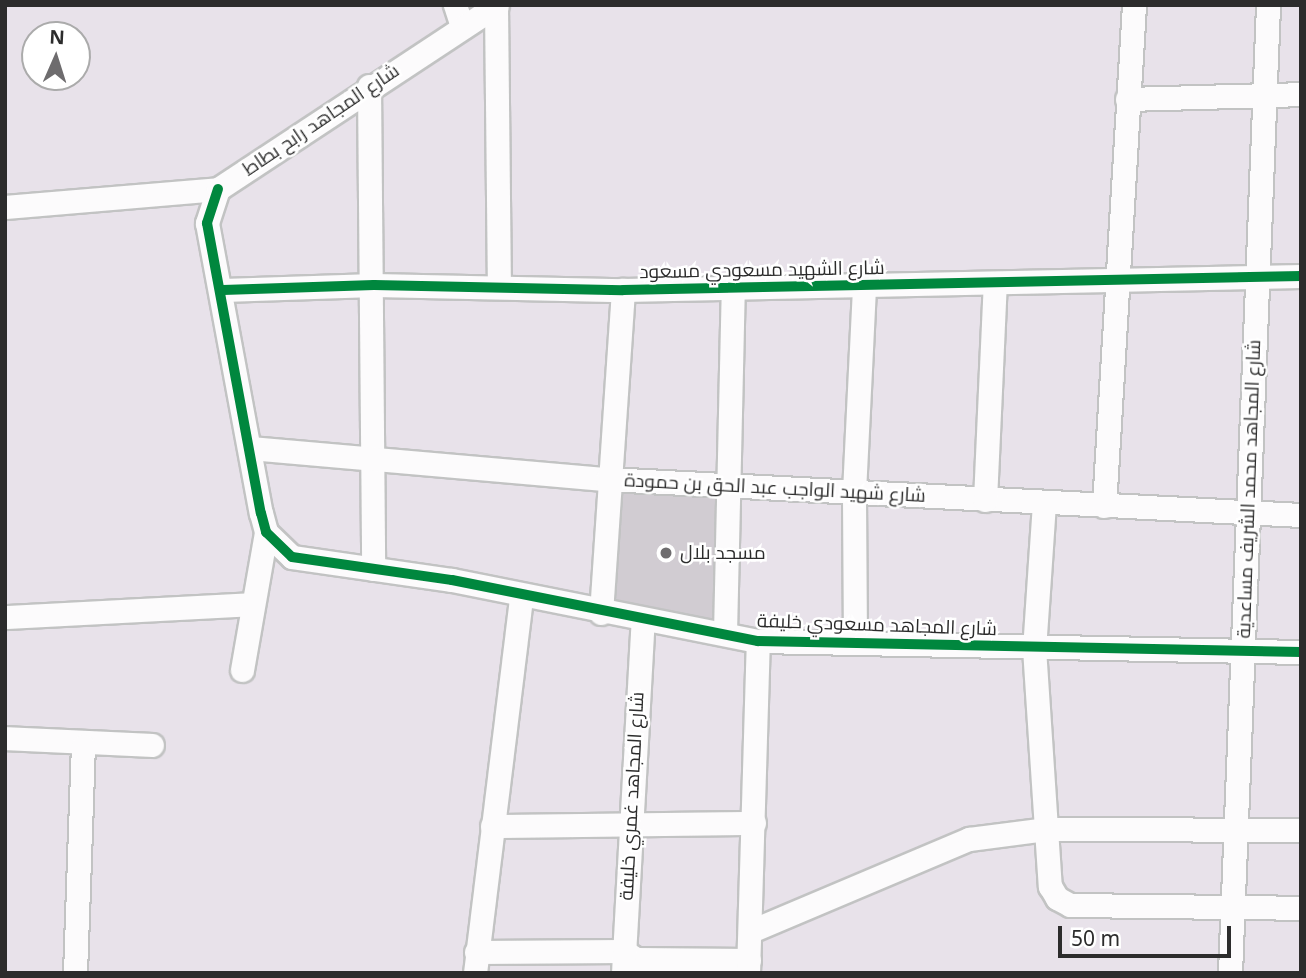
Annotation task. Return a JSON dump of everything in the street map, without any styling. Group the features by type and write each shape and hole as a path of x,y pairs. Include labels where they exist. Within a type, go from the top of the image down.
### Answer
{"street":[{"path":"1104,506 1113,280 1134,5"},
{"name":"شارع المجاهد محمد الشريف مساعدية","path":"1230,973 1268,5"},
{"path":"497,6 499,288"},
{"name":"شارع المجاهد رابح بطاط","path":"5,207 218,189 369,86 458,16 497,6"},
{"path":"369,86 374,285 373,569"},
{"path":"1126,99 1301,94"},
{"path":"218,189 207,223 223,290 266,532 242,670"},
{"name":"شارع الشهيد مسعودي مسعود","path":"223,290 374,285 623,290 733,289 1301,276"},
{"path":"985,500 995,283"},
{"path":"855,641 853,492 864,286"},
{"path":"725,633 733,289"},
{"path":"601,613 607,479 623,290"},
{"name":"شارع شهيد الواجب عبد الحق بن حمودة","path":"250,448 607,479 1301,514"},
{"path":"1044,503 1034,648 1050,886 1070,905 1301,908"},
{"name":"شارع المجاهد مسعودي خليفة","path":"266,532 292,557 373,569 758,641 1301,652"},
{"path":"521,596 475,962 624,962 636,959 748,966 758,641"},
{"path":"5,617 253,604"},
{"name":"شارع المجاهد غمري خليفة","path":"624,962 629,821 643,620"},
{"path":"5,738 83,746 152,745"},
{"path":"75,973 83,746"},
{"path":"492,825 629,821 754,823"},
{"path":"751,931 922,854 970,839 1047,829 1301,830"}],"building":[{"name":"مسجد بلال","path":"616,492 719,497 715,619 612,609"}],"cycle path":[{"path":"218,189 207,223 261,513 266,532 292,557 452,580 758,641 1301,652"},
{"path":"223,290 374,285 623,290 1301,276"}],"place":[{"name":"مسجد بلال","path":"666,553"}]}
